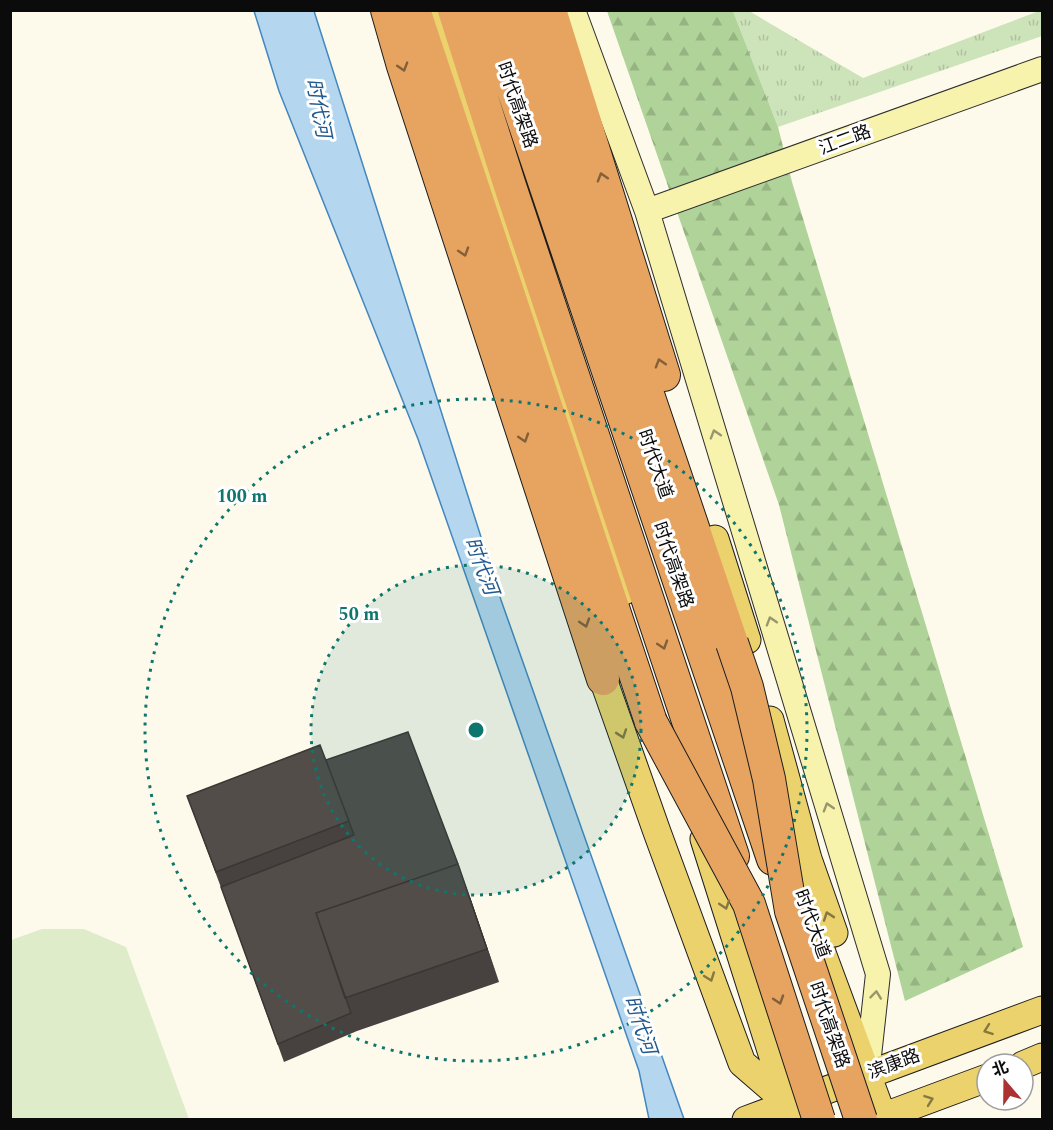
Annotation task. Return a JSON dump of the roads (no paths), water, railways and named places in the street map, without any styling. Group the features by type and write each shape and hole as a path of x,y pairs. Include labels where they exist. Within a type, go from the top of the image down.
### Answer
{"highway":[{"path":"387,10 403,66 603,679"},
{"path":"414,10 651,722 748,904"},
{"name":"时代高架路","path":"454,10 819,1119"},
{"name":"时代高架路","path":"486,10 791,911 875,1119"},
{"path":"518,10 747,687 769,779 791,911"},
{"path":"550,10 715,539"}],"main road":[{"path":"435,10 791,1112"},
{"name":"时代大道","path":"502,10 806,909 867,1074 875,1119"},
{"path":"573,10 647,211 878,974 867,1074"},
{"name":"江二路","path":"647,211 1042,69"},
{"path":"715,539 760,682 808,859 856,995 867,1074"},
{"path":"603,679 742,1064 791,1112"},
{"name":"滨康路","path":"746,1119 791,1112 867,1074 1042,1010"},
{"path":"875,1119 975,1082"}],"water":[{"name":"时代河","path":"254,11 314,11 501,600 684,1119 649,1119 639,1071 418,439 279,91"}]}
